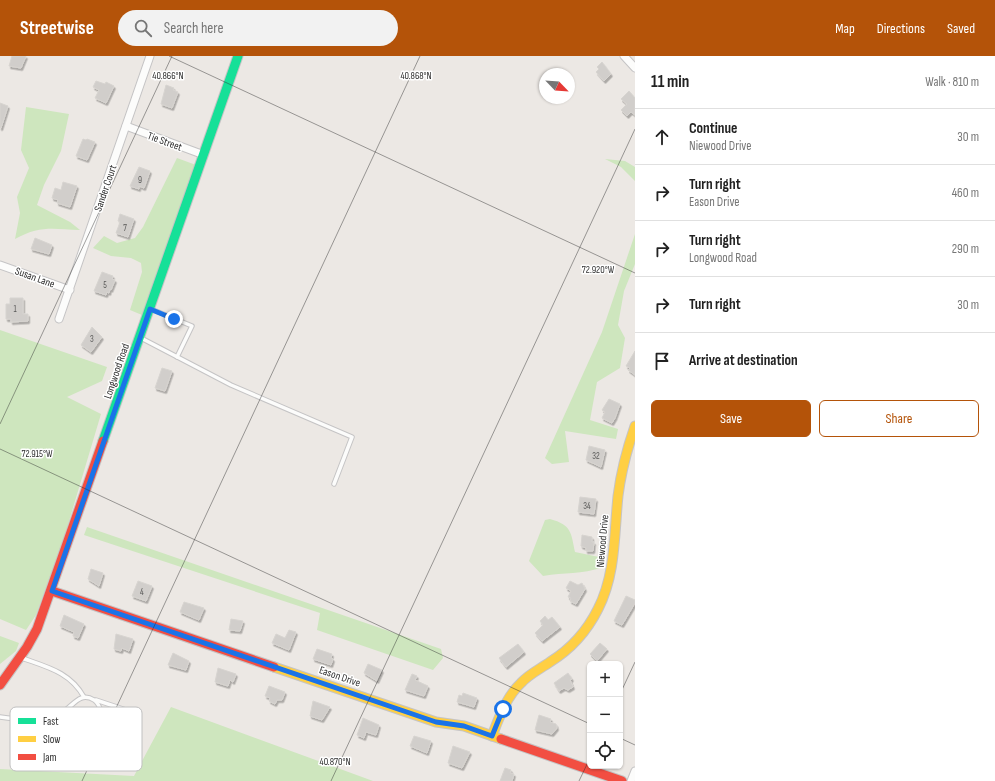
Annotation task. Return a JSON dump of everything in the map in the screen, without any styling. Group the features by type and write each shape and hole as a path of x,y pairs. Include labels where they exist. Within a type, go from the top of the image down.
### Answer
{"street":[{"name":"Sander Court","path":"59,319 150,56"},
{"name":"Longwood Road","path":"0,685 20,658 37,629 52,591 238,56"},
{"path":"624,56 635,68"},
{"name":"Tie Street","path":"126,126 204,155"},
{"name":"Susan Lane","path":"0,265 70,290"},
{"name":"Niewood Drive","path":"492,736 503,709 517,687 527,677 568,648 589,624 599,608 613,565 617,508 623,466 635,426"},
{"name":"Eason Drive","path":"52,591 436,722 464,726 622,781"},
{"path":"631,781 635,771"}],"lane":[{"path":"150,309 192,326 177,357"},
{"path":"140,337 230,385 352,437 334,484"},
{"path":"20,658 53,669 68,678 77,684 84,697"},
{"path":"70,707 79,698 84,697 117,707"},
{"path":"95,700 99,707"},
{"path":"0,717 10,718"}],"green space":[{"path":"26,107 69,114 61,151 44,185 37,205 70,222 80,230 39,230 15,239 20,213 17,197 29,168 21,150"},
{"path":"177,158 196,165 142,315 130,310 142,272 141,263 131,258 111,256 93,248 104,236 117,243 135,238 143,227"},
{"path":"605,159 625,161 635,167 635,181 621,167"},
{"path":"635,234 635,264 624,291 618,325 625,338 620,368 597,382 590,420 618,429 616,439 565,431 569,462 552,464 545,458 602,332"},
{"path":"0,330 107,367 102,381 67,397 101,414 64,538 36,615 26,630 0,619"},
{"path":"550,519 567,527 571,535 575,552 599,557 603,567 595,570 543,576 529,561 545,520"},
{"path":"87,527 441,649 443,658 433,670 317,630 320,613 84,535"},
{"path":"0,636 19,643 16,651 0,664"},
{"path":"171,707 373,781 0,781 0,769 10,770 10,771 134,776 137,771 142,771 142,761"}],"building":[{"path":"12,56 26,56 21,68 9,66"},
{"path":"602,62 611,74 604,81 596,72 599,69 597,67"},
{"path":"96,81 105,84 106,82 114,86 106,103 95,98 99,90 93,87"},
{"path":"166,85 174,88 173,90 178,92 172,108 161,104"},
{"path":"629,91 635,98 635,115 631,112 627,116 621,110 627,104 621,99"},
{"path":"0,103 8,106 1,128 0,128"},
{"path":"83,139 95,142 87,160 76,156"},
{"path":"139,167 150,171 144,188 139,186 139,189 130,186"},
{"path":"63,182 77,186 70,207 57,203 58,200 52,198 55,188 61,190"},
{"path":"120,214 134,219 128,237 116,233 120,222 118,221"},
{"path":"35,238 52,245 49,254 31,249"},
{"path":"102,272 113,276 112,279 115,280 111,290 110,289 109,293 107,292 106,295 94,291"},
{"path":"10,298 23,298 23,314 28,314 28,321 11,322 11,319 6,319 6,304 10,304"},
{"path":"92,327 102,337 91,352 81,345"},
{"path":"635,351 635,375 628,370 630,368 626,366"},
{"path":"162,368 172,371 165,391 155,388"},
{"path":"609,399 620,404 612,423 602,418 605,412 602,410"},
{"path":"589,446 605,450 601,467 586,460"},
{"path":"580,497 596,499 594,514 578,512"},
{"path":"582,535 592,537 592,542 594,542 593,551 586,551 586,548 581,546"},
{"path":"91,569 103,573 99,586 88,579"},
{"path":"138,581 152,586 146,601 132,596"},
{"path":"570,581 578,585 582,583 585,589 576,604 570,601 571,598 568,597 571,591 566,588"},
{"path":"626,596 635,600 635,603 622,625 614,621"},
{"path":"184,602 204,608 199,620 180,612"},
{"path":"64,615 84,624 78,638 73,636 74,632 60,626"},
{"path":"545,616 548,620 552,617 560,627 542,641 535,633 543,625 540,621"},
{"path":"231,619 243,621 240,631 229,630"},
{"path":"289,630 296,632 289,650 272,643 276,634 285,638"},
{"path":"116,634 133,639 129,651 122,648 121,651 114,649"},
{"path":"600,643 607,649 597,661 590,654"},
{"path":"518,644 524,652 506,667 499,658"},
{"path":"317,649 332,654 331,658 333,659 331,665 313,659"},
{"path":"173,653 189,661 186,670 168,665"},
{"path":"368,664 382,670 377,681 364,673"},
{"path":"218,668 236,674 233,682 230,680 228,686 215,682"},
{"path":"568,673 572,679 570,680 573,687 568,690 564,688 559,691 554,683"},
{"path":"412,674 417,676 415,680 428,686 424,696 405,690"},
{"path":"269,686 285,692 282,700 277,700 275,704 269,701 270,698 265,696"},
{"path":"463,693 477,698 474,707 457,702 459,695 462,696"},
{"path":"313,701 330,707 322,720 310,716"},
{"path":"539,715 551,719 550,722 556,724 557,728 552,734 535,730"},
{"path":"363,718 379,725 376,735 366,732 364,738 357,735"},
{"path":"414,736 431,741 427,753 410,746"},
{"path":"453,746 470,752 462,768 448,763"},
{"path":"505,768 511,770 510,773 514,774 512,781 500,781"}],"traffic: fast":[{"path":"103,441 238,56"}],"traffic: slow":[{"path":"492,736 497,722 511,695 524,680 558,657 578,639 589,625 604,596 613,554 619,487 629,443 635,426"},
{"path":"274,667 436,722 464,726 501,739"}],"traffic: jam":[{"path":"0,685 27,647 37,629 103,441"},
{"path":"52,591 274,667"},
{"path":"501,739 622,781"}],"route":[{"path":"174,319 150,309 52,591 436,722 464,726 492,736 503,709"}]}
